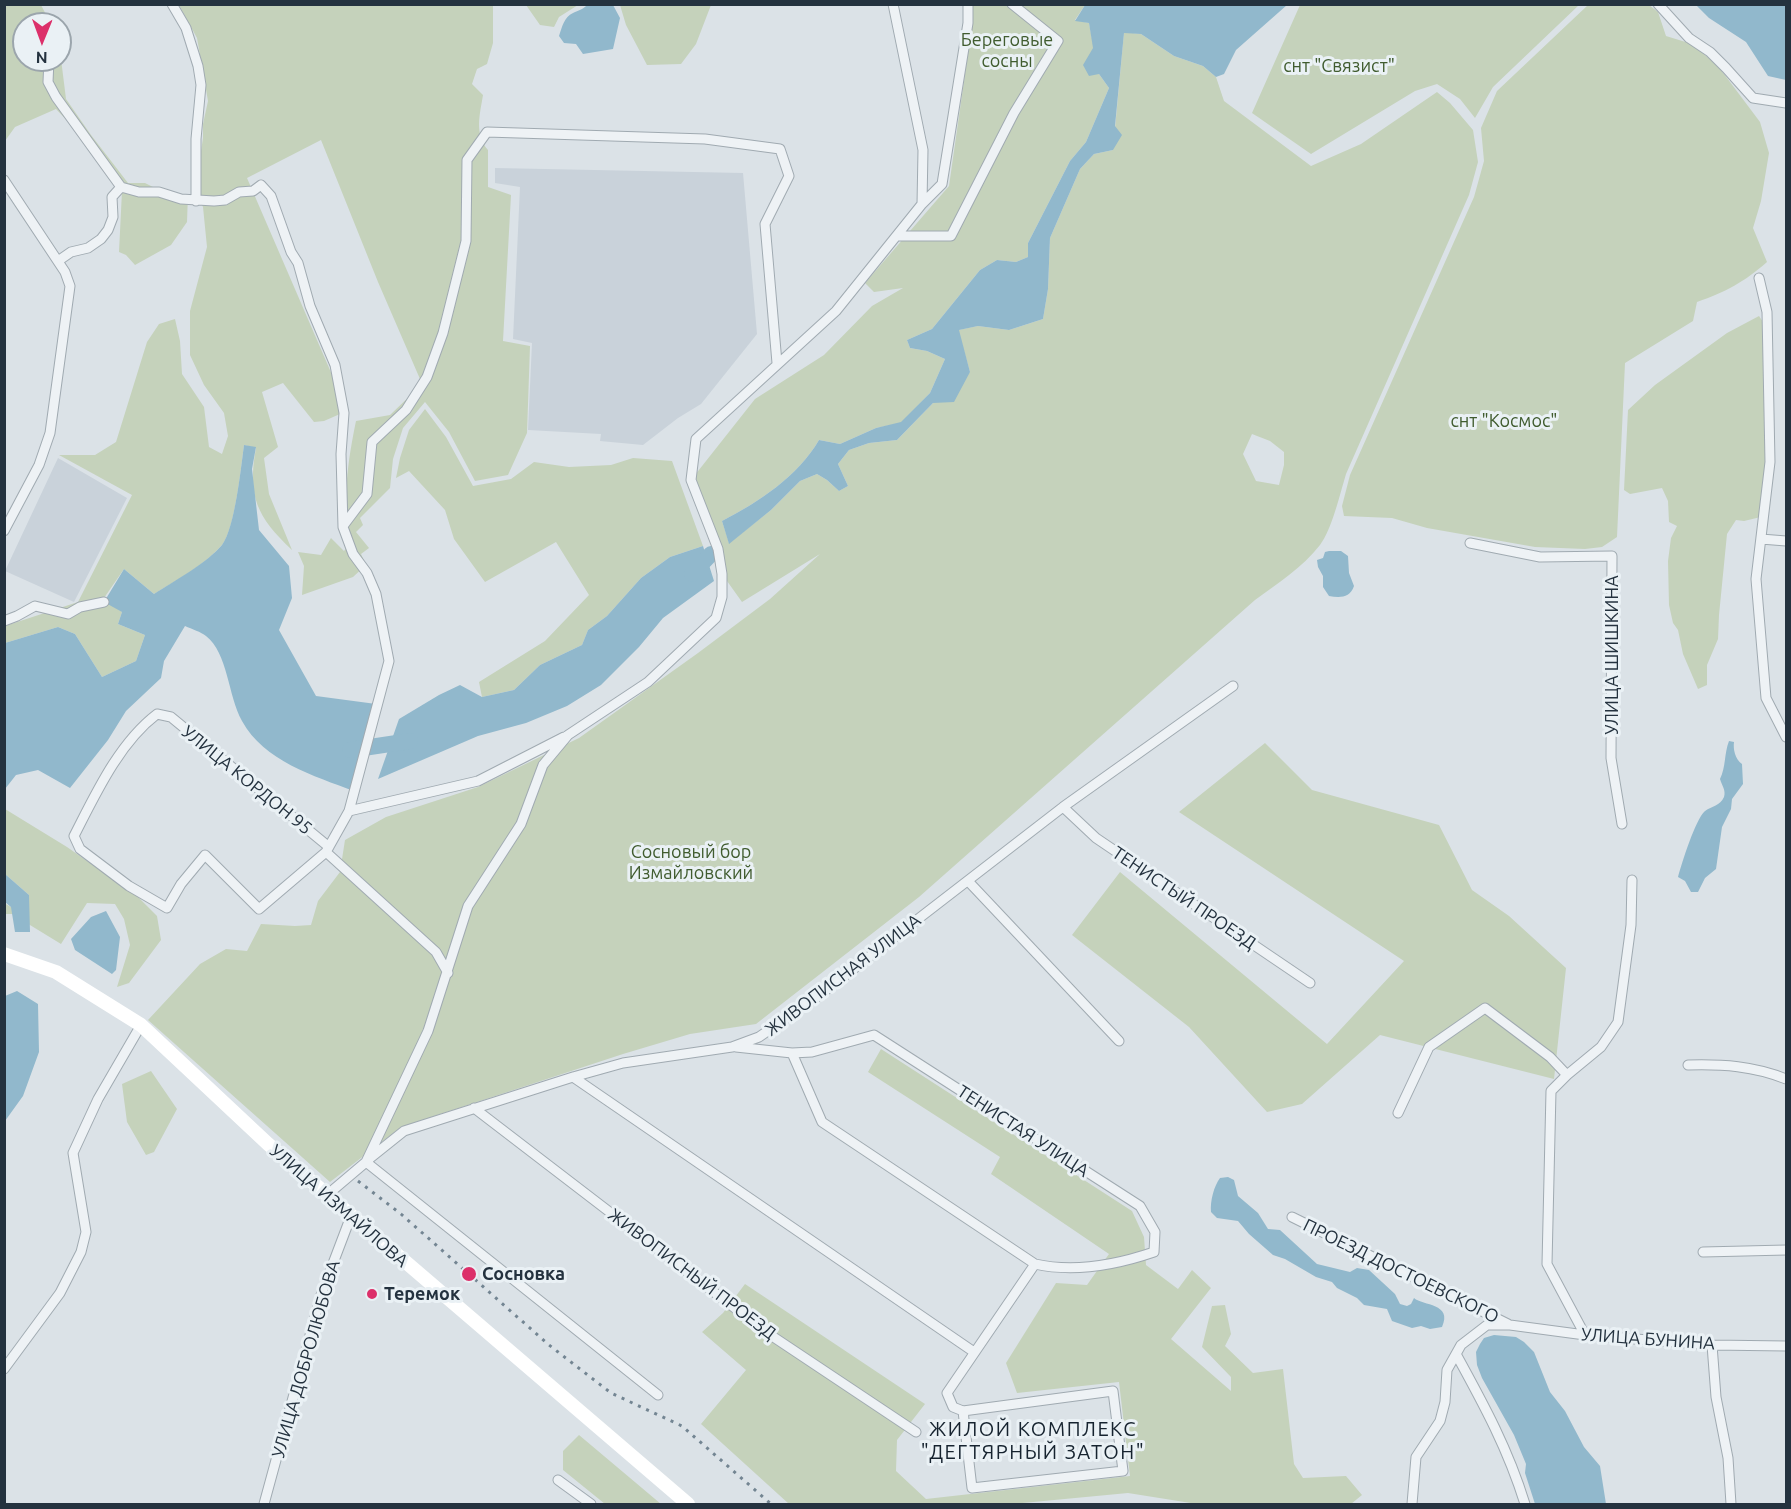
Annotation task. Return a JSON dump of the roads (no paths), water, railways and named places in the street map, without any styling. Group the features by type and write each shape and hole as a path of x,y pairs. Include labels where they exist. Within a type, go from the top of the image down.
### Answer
{"main road":[{"name":"УЛИЦА ИЗМАЙЛОВА","path":"4,954 56,972 141,1025 268,1144 688,1504"}],"street":[{"path":"48,72 48,82 56,97 121,187 139,192 159,192 196,201 196,139 201,85 198,66 186,28 172,4"},
{"path":"893,4 923,150 922,204"},
{"path":"349,811 478,781 568,735 648,682 716,618 722,597 722,574 718,549 691,480 696,439 836,311 922,204 942,184 968,23 968,4"},
{"path":"897,236 951,236 1014,113 1058,41 1012,4"},
{"path":"1658,4 1672,22 1718,60 1753,98 1786,103"},
{"path":"343,527 367,494 372,442 406,410 427,377 443,333 466,241 467,160 487,132 705,139 780,149 789,176 765,224 777,363"},
{"path":"4,180 58,261 70,286 50,433 39,465 4,531"},
{"name":"УЛИЦА КОРДОН 95","path":"196,201 225,200 239,192 253,190 261,185 271,196 291,252 298,263 310,306 335,365 344,413 341,454 343,527 352,554 367,573 376,594 388,661 349,811 327,849 259,909 206,855 181,884 167,908 129,886 80,849 74,836 92,802 140,728 157,714 171,717 327,849 436,952 448,973"},
{"path":"58,261 71,252 88,248 101,239 108,230 113,217 112,196 121,187"},
{"path":"1760,278 1767,312 1770,462 1756,579 1766,698 1786,737"},
{"path":"1761,539 1786,541"},
{"name":"УЛИЦА ШИШКИНА","path":"1470,543 1540,557 1612,556 1611,758 1622,824"},
{"path":"4,621 35,606 68,614 80,607 104,602"},
{"name":"ЖИВОПИСНАЯ УЛИЦА","path":"327,1195 404,1131 623,1063 732,1047 759,1037 821,994 1063,807 1233,686"},
{"path":"568,735 543,765 520,824 468,906 428,1031 366,1162 658,1395"},
{"name":"ТЕНИСТЫЙ ПРОЕЗД","path":"1063,807 1096,838 1310,982"},
{"path":"968,880 1119,1041"},
{"path":"1586,1335 1547,1264 1551,1091 1600,1047 1618,1022 1631,925 1632,880"},
{"path":"1398,1113 1429,1047 1485,1008 1550,1057 1567,1075"},
{"path":"4,1369 60,1293 81,1252 86,1232 73,1153 98,1099 141,1025"},
{"name":"ТЕНИСТАЯ УЛИЦА","path":"732,1047 792,1053 812,1052 874,1035 1140,1206 1155,1232 1154,1252 1133,1259 1083,1269 1035,1264"},
{"path":"792,1053 822,1122 1035,1264 947,1393 953,1407 963,1411 1113,1391 1123,1471 972,1488 963,1411"},
{"path":"1688,1065 1722,1064 1767,1071 1786,1078"},
{"path":"573,1077 974,1352"},
{"name":"ЖИВОПИСНЫЙ ПРОЕЗД","path":"474,1108 766,1332 916,1432"},
{"name":"УЛИЦА ДОБРОЛЮБОВА","path":"264,1504 321,1295 351,1216"},
{"name":"ПРОЕЗД ДОСТОЕВСКОГО","path":"1292,1217 1510,1325"},
{"path":"1703,1252 1786,1250"},
{"path":"1412,1504 1416,1457 1440,1421 1445,1402 1448,1370 1456,1354 1461,1345 1487,1326 1510,1325"},
{"name":"УЛИЦА БУНИНА","path":"1510,1325 1586,1335 1712,1345 1786,1346"},
{"path":"1712,1345 1716,1397 1728,1458 1731,1504"},
{"path":"1456,1354 1495,1425 1514,1467 1525,1504"},
{"path":"558,1480 591,1504"}],"water":[{"path":"587,5 613,5 620,18 613,49 583,54 576,44 564,43 559,36 567,17"},
{"path":"1085,5 1287,5 1236,50 1224,74 1216,77 1203,66 1174,56 1141,34 1124,33 1115,126 1122,135 1113,150 1094,154 1080,169 1050,238 1048,289 1043,319 1009,330 978,326 959,330 970,372 954,402 933,403 897,440 869,443 849,450 838,464 848,486 839,491 817,474 800,481 771,510 729,544 722,521 776,487 800,465 819,440 840,444 876,428 901,422 930,393 945,359 927,351 910,348 907,340 932,329 980,270 997,260 1016,262 1028,257 1028,243 1070,161 1086,142 1109,88 1099,74 1089,76 1083,65 1093,48 1089,23 1075,21"},
{"path":"1696,5 1786,5 1786,80 1768,76 1746,42 1709,18"},
{"path":"244,445 256,447 252,469 259,530 289,566 292,598 279,630 316,696 376,704 354,791 307,773 263,747 251,735 237,711 219,653 204,635 185,626 164,661 161,678 126,711 108,740 70,788 38,770 16,775 5,789 5,643 58,627 75,634 102,677 136,661 145,635 118,624 122,612 104,602 124,569 154,594 216,552 227,537 234,512"},
{"path":"703,546 714,581 663,618 639,647 601,685 567,706 526,723 478,736 378,779 399,719 460,685 482,697 514,690 540,665 582,645 588,630 607,616 641,578 670,557"},
{"path":"1341,551 1348,556 1349,573 1354,586 1350,593 1344,596 1329,596 1323,587 1323,576 1317,560 1323,558 1325,552"},
{"path":"1729,741 1734,742 1735,754 1742,764 1743,784 1732,799 1731,809 1722,827 1716,869 1705,878 1698,892 1691,892 1685,881 1678,877 1689,842 1701,816 1705,811 1716,806 1724,797 1720,779"},
{"path":"5,874 29,895 30,932 15,932 11,907 5,902"},
{"path":"106,911 120,937 116,970 112,974 75,950 71,939 91,917"},
{"path":"17,991 38,1004 39,1052 23,1096 5,1121 5,996"},
{"path":"1228,1177 1234,1180 1238,1196 1258,1213 1268,1229 1280,1230 1317,1264 1350,1272 1357,1268 1369,1270 1395,1294 1400,1304 1407,1306 1414,1298 1440,1309 1444,1313 1442,1327 1412,1328 1392,1321 1387,1309 1364,1305 1357,1298 1337,1288 1332,1282 1316,1277 1285,1259 1273,1255 1238,1221 1217,1218 1211,1212 1213,1194 1220,1178"},
{"path":"1494,1335 1516,1337 1534,1352 1550,1392 1565,1411 1584,1447 1600,1466 1606,1504 1535,1504 1525,1473 1526,1464 1514,1435 1477,1365 1476,1352 1480,1344 1484,1338"}],"waterway":[{"path":"692,574 711,554"},
{"path":"350,750 410,741"}],"railway":[{"path":"358,1181 401,1214 549,1345 611,1393 682,1426 771,1504"}],"place":[{"name":"Сосновка","path":"469,1274"},
{"name":"Теремок","path":"372,1294"}],"district":[{"name":"ЖИЛОЙ КОМПЛЕКС \"ДЕГТЯРНЫЙ ЗАТОН\"","path":"1033,1440"}],"park label":[{"name":"Береговые сосны","path":"1007,50"},
{"name":"снт \"Связист\"","path":"1339,66"},
{"name":"снт \"Космос\"","path":"1504,421"},
{"name":"Сосновый бор Измайловский","path":"691,862"}]}
